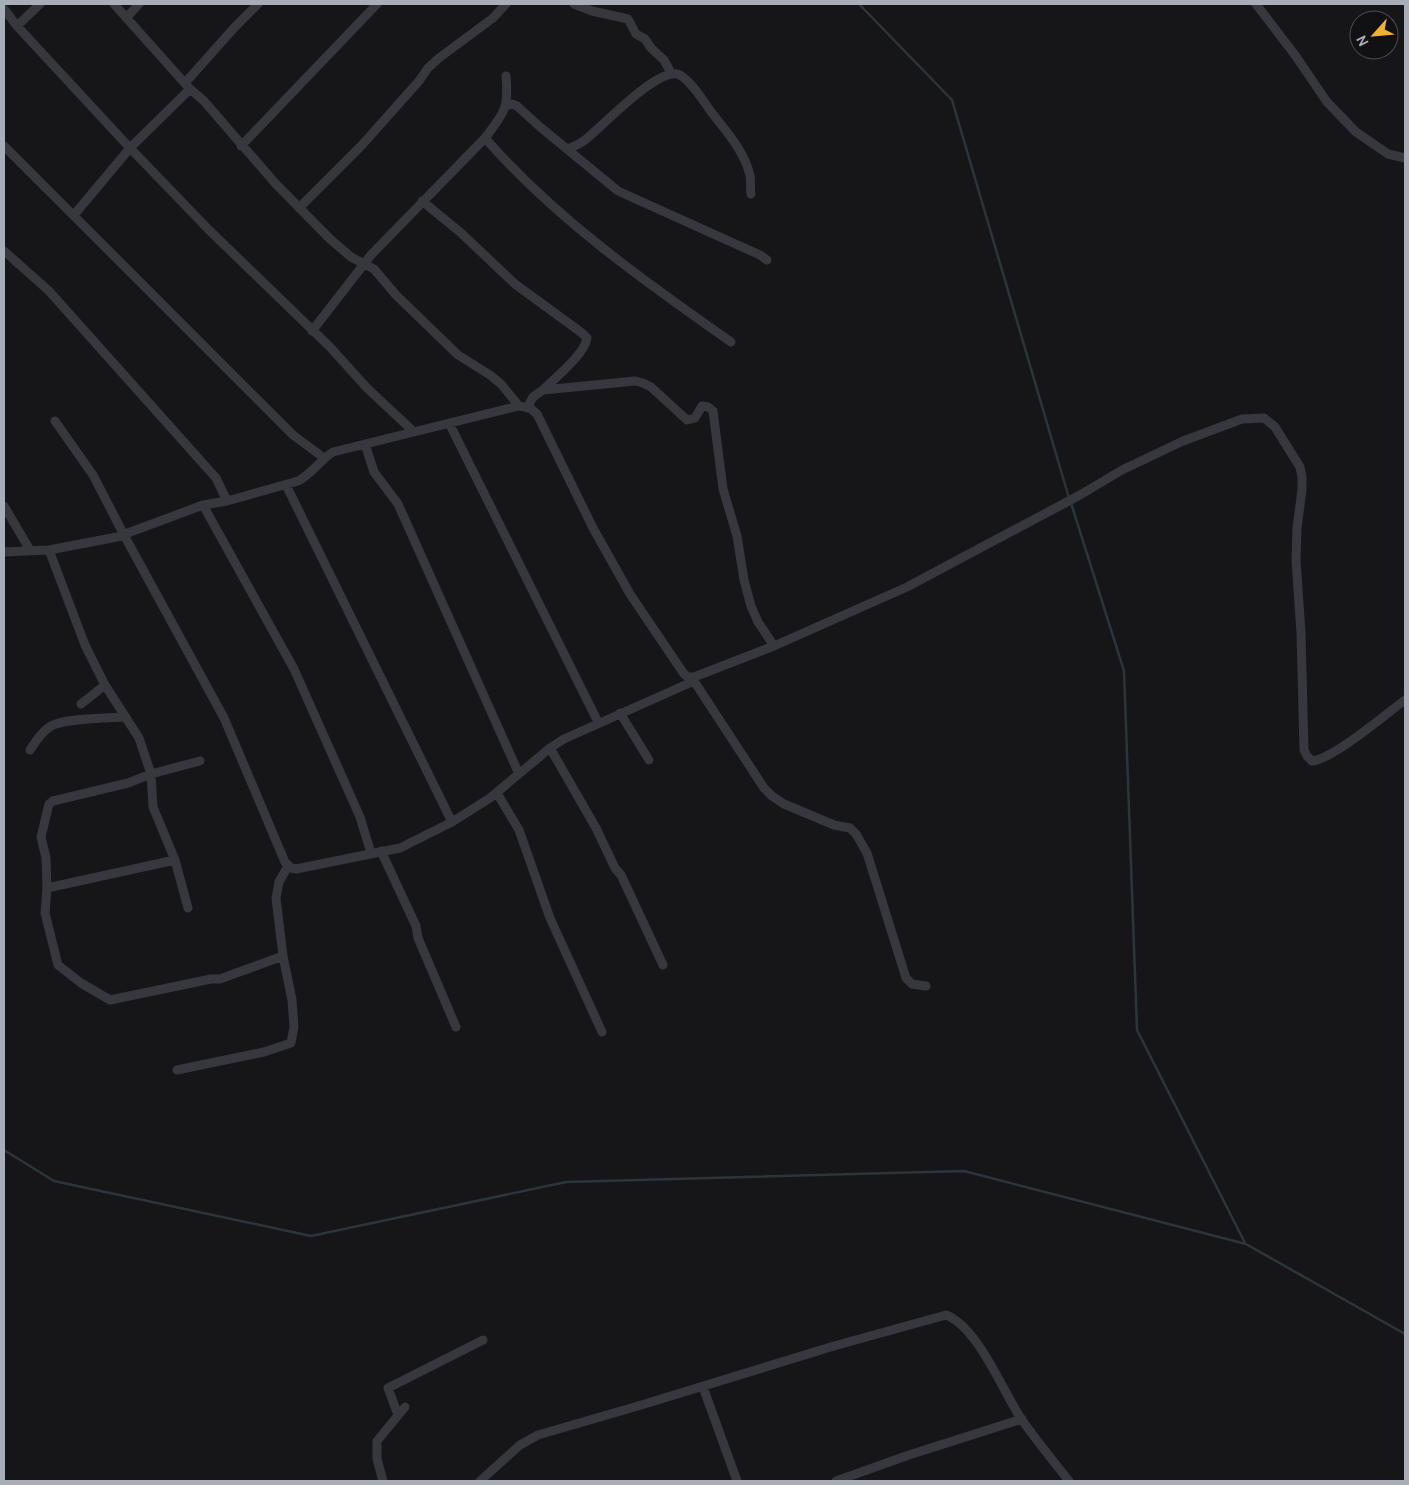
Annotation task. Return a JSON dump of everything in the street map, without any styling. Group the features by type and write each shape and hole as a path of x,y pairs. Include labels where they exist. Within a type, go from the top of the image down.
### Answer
{"street":[{"path":"16,26 40,4"},
{"path":"114,4 187,86 204,101 241,146 330,239 352,256 374,269 396,295 458,355 490,375 523,407 537,414 594,528 630,594 684,674 694,679 764,788 784,804 834,825 850,828 856,834 867,853 906,978 912,984 926,986"},
{"path":"126,18 139,4"},
{"path":"74,215 130,148 187,86 233,29 258,4"},
{"path":"241,146 376,4"},
{"path":"299,208 362,145 419,81 428,68 493,18 506,4"},
{"path":"574,4 628,19 636,34 645,39 651,48 664,60 671,73"},
{"path":"1256,4 1295,55 1327,102 1356,132 1388,154 1405,158"},
{"path":"4,9 16,26 130,148 330,347 367,388 414,432"},
{"path":"568,149 582,142 608,118 663,76 671,73 680,75 737,145 750,175 751,194"},
{"path":"312,331 364,263 485,138 500,119 506,106 508,93 506,76"},
{"path":"506,106 512,104 517,106 618,191 760,255 767,260"},
{"path":"485,138 512,169 563,215 664,295 731,342"},
{"path":"4,146 268,411 293,435 324,458"},
{"path":"4,552 49,550 124,536 203,505 227,501 286,485 305,477 324,458 333,452 523,407 543,390 580,352 586,343 586,338 582,333 515,284 460,232 422,201"},
{"path":"6,256 50,291 216,478 227,501"},
{"path":"543,390 635,382 651,387 687,420 695,418 702,406 708,407 713,411 723,489 737,536 746,589 758,622 774,646"},
{"path":"55,421 93,475 124,536 224,718 264,815 288,866 291,868 296,869 400,848 452,822 497,792 550,748 564,739 694,679 907,587 1080,495 1122,470 1183,441 1242,418 1264,418 1275,427 1300,467 1302,476 1302,490 1296,528 1296,560 1301,633 1304,750 1307,756 1312,761 1320,761 1334,753 1405,700"},
{"path":"449,424 598,722"},
{"path":"365,444 374,472 398,504 519,774"},
{"path":"286,485 452,822"},
{"path":"203,505 294,669 360,817 371,853"},
{"path":"4,506 30,550"},
{"path":"49,550 85,646 105,685 139,738 151,774 153,807 175,860 188,908"},
{"path":"81,704 105,685"},
{"path":"620,713 649,760"},
{"path":"30,750 41,734 52,726 66,722 126,717"},
{"path":"550,748 596,828 615,868 621,875 663,965"},
{"path":"200,760 151,774 128,783 53,801 49,804 41,837 46,858 47,888 45,913 58,965 81,983 110,1000 211,979 220,979 283,956"},
{"path":"497,792 519,830 550,918 602,1032"},
{"path":"381,851 416,926 418,938 456,1027"},
{"path":"47,888 175,860"},
{"path":"177,1070 264,1052 291,1043 294,1027 292,1000 283,956 276,898 279,882 288,866"},
{"path":"480,1481 520,1445 538,1435 704,1387 834,1346 946,1315 953,1317 974,1338 1022,1419 1069,1481"},
{"path":"398,1415 388,1388 483,1340"},
{"path":"704,1387 737,1481"},
{"path":"383,1481 377,1459 377,1442 405,1407"},
{"path":"836,1481 909,1455 1022,1419"}],"waterway":[{"path":"859,4 952,100 1069,498"},
{"path":"1071,503 1124,671 1137,1030 1245,1243"},
{"path":"4,1150 54,1181 311,1236 566,1182 964,1171 1246,1244 1405,1334"}]}
